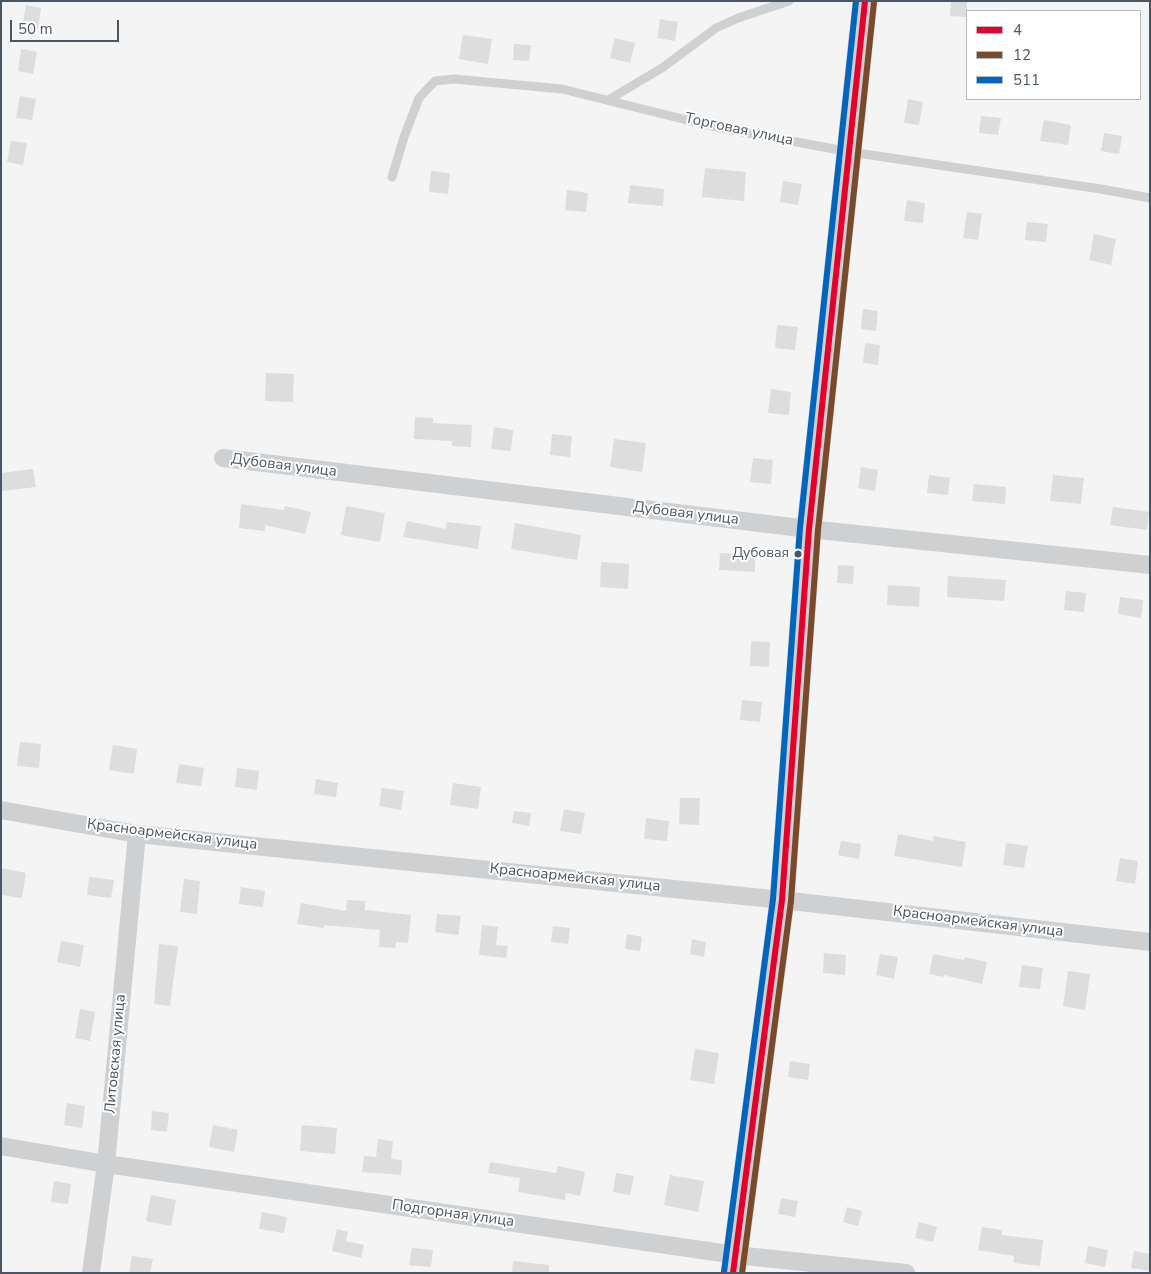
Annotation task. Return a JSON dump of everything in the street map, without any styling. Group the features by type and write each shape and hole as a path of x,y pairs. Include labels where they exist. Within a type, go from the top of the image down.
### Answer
{"main road":[{"path":"735,1264 782,900 809,529 865,1"}],"street":[{"name":"Дубовая улица","path":"223,458 809,529 1150,565"},
{"name":"Красноармейская улица","path":"1,810 137,834 782,900 1150,942"},
{"name":"Литовская улица","path":"91,1273 106,1164 137,834"},
{"name":"Подгорная улица","path":"1,1146 735,1264 906,1273"}],"lane":[{"path":"608,100 662,68 716,28 738,18 789,1"},
{"name":"Торговая улица","path":"392,178 404,136 419,98 435,81 454,79 562,89 711,126 850,152 1150,198"}],"building":[{"path":"951,1 967,1 966,17 950,16"},
{"path":"26,5 41,8 38,30 22,27"},
{"path":"660,19 678,22 675,41 657,38"},
{"path":"463,35 492,39 488,64 459,59"},
{"path":"615,38 635,43 630,63 610,58"},
{"path":"514,44 531,45 529,61 513,60"},
{"path":"21,49 37,52 33,74 18,71"},
{"path":"20,96 36,99 32,120 16,118"},
{"path":"908,99 923,102 919,125 904,123"},
{"path":"981,116 1001,118 998,135 979,133"},
{"path":"1044,120 1071,125 1068,145 1040,141"},
{"path":"1104,133 1122,136 1119,154 1101,151"},
{"path":"11,141 27,143 23,165 7,162"},
{"path":"705,168 746,172 744,201 702,197"},
{"path":"431,171 450,173 448,194 429,192"},
{"path":"783,181 802,184 798,205 780,202"},
{"path":"630,185 664,189 663,206 628,203"},
{"path":"567,190 588,193 586,212 565,210"},
{"path":"907,200 925,203 923,223 904,221"},
{"path":"967,212 982,214 978,240 963,238"},
{"path":"1027,222 1048,224 1046,242 1025,240"},
{"path":"1094,234 1116,239 1111,265 1089,260"},
{"path":"863,309 878,311 876,331 861,329"},
{"path":"777,325 798,327 795,350 775,348"},
{"path":"865,343 880,345 878,365 863,363"},
{"path":"266,373 294,374 293,402 265,401"},
{"path":"771,389 791,392 789,415 768,413"},
{"path":"415,417 433,418 433,423 472,425 471,447 452,446 452,441 414,439"},
{"path":"494,427 513,430 511,451 491,449"},
{"path":"552,434 572,436 570,457 550,455"},
{"path":"614,439 646,443 642,472 610,467"},
{"path":"753,458 773,460 771,484 750,482"},
{"path":"861,467 878,470 875,491 858,488"},
{"path":"33,469 36,487 1,491 1,473"},
{"path":"929,475 950,478 948,495 927,493"},
{"path":"1053,475 1084,478 1081,504 1050,501"},
{"path":"974,484 1006,487 1005,504 972,501"},
{"path":"241,504 284,510 285,506 311,512 305,534 265,525 265,531 239,528"},
{"path":"346,506 385,513 380,542 341,535"},
{"path":"1113,507 1149,512 1147,530 1110,525"},
{"path":"407,521 446,529 447,522 481,526 478,549 403,537"},
{"path":"515,523 581,535 577,560 511,549"},
{"path":"720,553 755,555 755,572 719,570"},
{"path":"601,562 629,564 628,589 600,587"},
{"path":"838,565 854,566 853,584 837,583"},
{"path":"948,576 1006,580 1004,601 947,597"},
{"path":"888,585 920,587 919,607 887,605"},
{"path":"1066,591 1086,593 1084,612 1064,610"},
{"path":"1120,597 1143,600 1141,618 1118,614"},
{"path":"751,641 770,642 769,667 750,666"},
{"path":"742,700 762,702 760,722 740,720"},
{"path":"20,742 41,744 39,768 17,766"},
{"path":"113,745 137,749 134,774 109,770"},
{"path":"179,764 204,768 201,786 176,783"},
{"path":"237,768 259,771 257,790 235,787"},
{"path":"316,779 338,783 336,797 314,794"},
{"path":"453,783 481,787 478,809 450,805"},
{"path":"382,788 404,791 401,810 379,806"},
{"path":"680,798 700,798 699,825 679,824"},
{"path":"564,809 585,813 581,834 560,831"},
{"path":"514,811 531,813 529,826 512,823"},
{"path":"646,818 669,821 667,841 644,839"},
{"path":"898,834 933,841 934,836 966,842 962,867 894,856"},
{"path":"841,841 861,844 859,859 838,855"},
{"path":"1006,843 1028,846 1024,868 1003,865"},
{"path":"1120,858 1138,861 1135,884 1116,881"},
{"path":"1,868 26,873 22,898 1,895"},
{"path":"89,877 114,880 111,898 87,895"},
{"path":"184,879 200,881 197,914 180,912"},
{"path":"241,887 265,891 263,907 239,904"},
{"path":"347,900 365,901 365,910 411,915 408,943 396,942 395,948 379,947 380,930 324,925 324,928 297,924 301,903 346,911"},
{"path":"437,914 461,916 458,935 435,932"},
{"path":"482,925 498,927 496,945 508,946 506,958 479,955"},
{"path":"553,926 570,928 568,944 551,942"},
{"path":"627,934 642,937 640,951 625,949"},
{"path":"692,939 706,942 704,957 690,954"},
{"path":"61,941 84,945 80,967 57,962"},
{"path":"159,944 178,946 170,1006 154,1004"},
{"path":"824,953 846,955 845,975 823,973"},
{"path":"880,954 898,957 894,979 876,975"},
{"path":"933,954 964,960 965,957 987,962 982,984 944,975 943,977 929,974"},
{"path":"1022,965 1043,968 1040,989 1019,987"},
{"path":"1068,971 1090,974 1085,1010 1063,1006"},
{"path":"80,1009 95,1012 90,1041 75,1038"},
{"path":"695,1049 719,1053 714,1084 690,1080"},
{"path":"790,1061 810,1064 808,1080 788,1077"},
{"path":"67,1103 85,1106 82,1128 64,1125"},
{"path":"152,1111 169,1113 167,1132 151,1130"},
{"path":"213,1125 238,1130 234,1152 209,1147"},
{"path":"302,1125 337,1128 335,1154 300,1151"},
{"path":"378,1139 393,1141 391,1159 402,1160 401,1175 362,1172 364,1156 376,1157"},
{"path":"490,1162 556,1173 558,1166 585,1172 580,1196 566,1193 565,1200 518,1192 520,1178 488,1173"},
{"path":"616,1173 634,1176 630,1195 613,1192"},
{"path":"670,1175 704,1181 698,1212 664,1205"},
{"path":"54,1181 71,1184 68,1204 51,1202"},
{"path":"151,1195 176,1200 171,1226 146,1221"},
{"path":"781,1198 798,1201 795,1217 778,1214"},
{"path":"847,1207 862,1211 858,1226 843,1222"},
{"path":"262,1212 287,1217 284,1233 259,1229"},
{"path":"919,1222 937,1227 933,1242 915,1238"},
{"path":"982,1227 1002,1230 1002,1235 1043,1240 1040,1266 1014,1263 1014,1256 978,1250"},
{"path":"337,1229 348,1232 346,1241 364,1245 361,1258 332,1251"},
{"path":"1088,1246 1108,1250 1105,1267 1085,1263"},
{"path":"412,1248 433,1250 431,1267 409,1265"},
{"path":"1134,1251 1150,1254 1150,1271 1131,1268"},
{"path":"132,1256 153,1259 150,1273 129,1273"},
{"path":"513,1261 549,1265 549,1273 512,1273"}],"transit line":[{"name":"511","path":"724,1272 773,899 800,528 856,1"},
{"name":"4","path":"733,1273 782,900 809,529 865,1"},
{"name":"12","path":"742,1273 791,901 818,530 874,2"}],"place":[{"name":"Дубовая","path":"798,554"}]}
